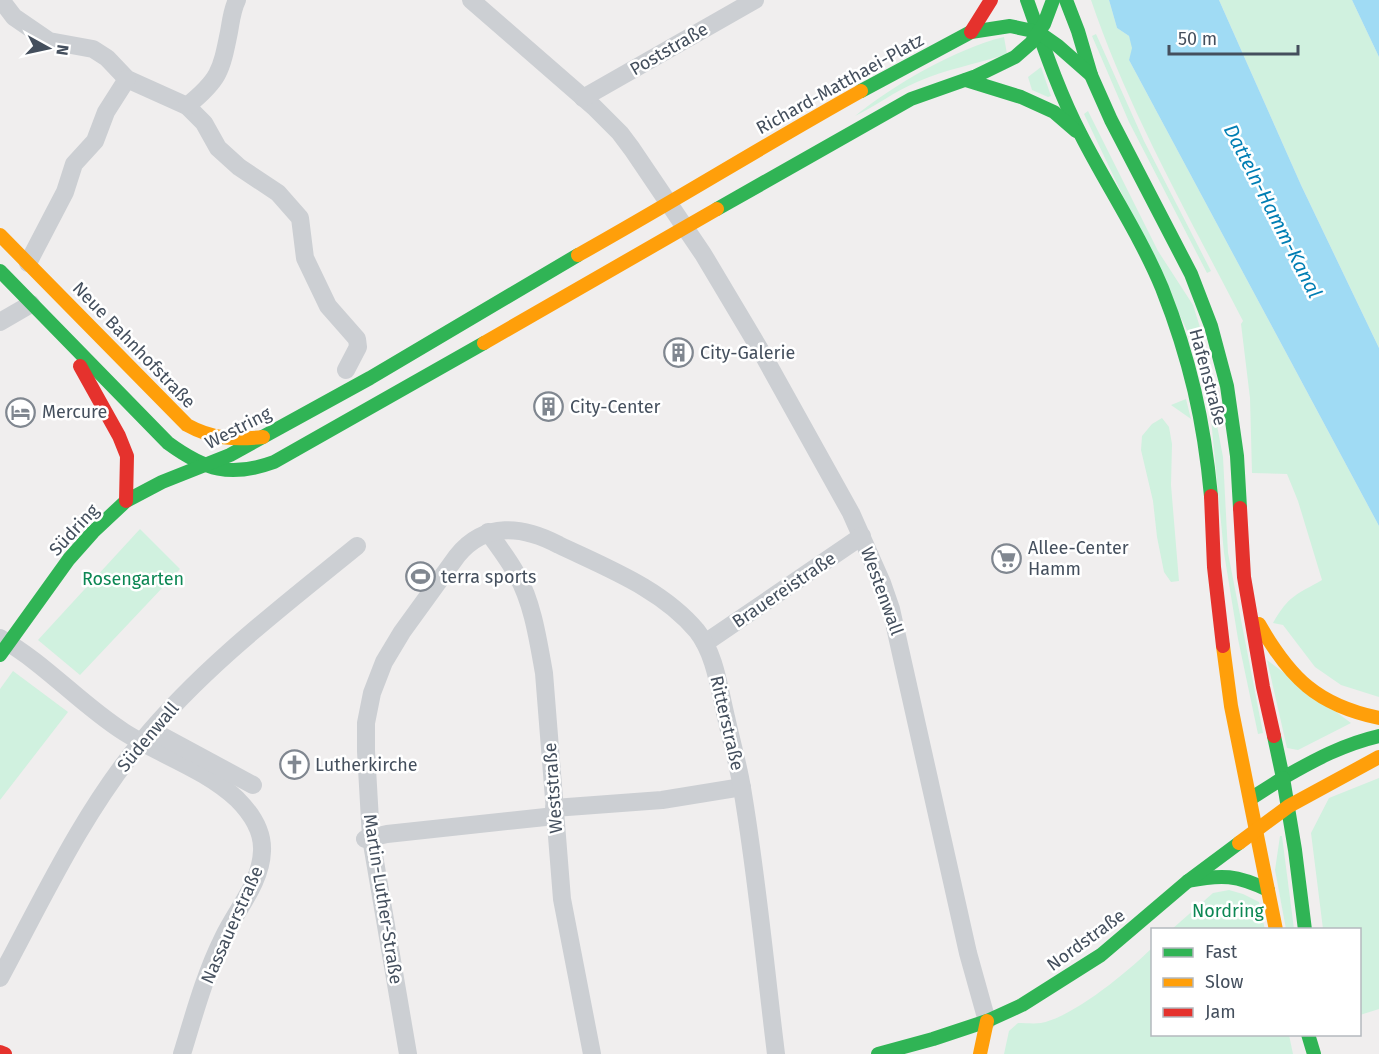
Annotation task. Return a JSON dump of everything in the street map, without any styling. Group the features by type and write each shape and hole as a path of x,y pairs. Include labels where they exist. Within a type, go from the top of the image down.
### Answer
{"main road":[{"path":"971,32 991,0"},
{"name":"Hafenstraße","path":"1027,0 1080,134 1116,197 1161,286 1175,323 1200,406 1212,505 1214,567 1223,651 1231,706 1276,928"},
{"path":"685,227 910,99 966,80 1018,56 1046,20 1053,0"},
{"name":"Hafenstraße","path":"1066,0 1078,31 1090,75 1191,274 1216,342 1227,386 1237,456 1244,576 1263,687 1289,806 1305,928"},
{"name":"Richard-Matthaei-Platz","path":"669,204 782,135 971,32 1010,26 1038,32 1058,46 1090,75"},
{"path":"966,80 1014,95 1054,112 1080,134"},
{"name":"Westring","path":"204,466 370,378 669,204"},
{"name":"Westring","path":"204,466 242,472 274,462 511,329 685,227"},
{"name":"Neue Bahnhofstraße","path":"0,235 187,425 215,439 236,440 262,437"},
{"path":"0,271 168,443 204,466"},
{"path":"62,335 119,435 127,456 126,501"},
{"name":"Südring","path":"3,645 69,559 93,532 126,501 162,482 204,466"},
{"path":"1249,607 1279,659 1293,676 1348,711 1379,718"},
{"path":"1250,799 1316,758 1379,736"},
{"name":"Nordstraße","path":"878,1054 987,1021 1022,1005 1101,955 1188,881 1289,806 1379,757"},
{"path":"1188,881 1212,876 1238,876 1268,890"},
{"path":"980,1054 987,1021"},
{"path":"1308,1036 1314,1054"},
{"path":"0,1052 5,1054"}],"street":[{"path":"1,0 14,17 48,41 93,49 107,58 127,79 187,106 204,123 218,148 239,167 278,193 300,218 305,258 328,306 357,339 358,347 346,369"},
{"path":"187,106 207,90 216,79 224,56 237,0"},
{"name":"Westenwall","path":"471,0 620,133 685,227 762,353 862,537 882,583 898,634 968,953 987,1021"},
{"name":"Poststraße","path":"583,98 755,0"},
{"path":"28,263 64,192 74,164 95,141 106,112 127,79"},
{"path":"0,322 31,304"},
{"name":"Ritterstraße","path":"488,532 502,530 535,534 615,572 664,600 681,614 705,643 716,673 742,787 776,1054"},
{"name":"Weststraße","path":"488,532 518,576 530,606 537,633 544,673 562,898 592,1054"},
{"name":"Martin-Luther-Straße","path":"408,1054 368,838 366,723 368,706 378,674 402,632 465,546 488,532"},
{"name":"Brauereistraße","path":"705,643 862,537"},
{"name":"Südenwall","path":"0,978 105,790 142,741 181,697 237,644 357,546"},
{"path":"3,645 35,661 110,722 142,741"},
{"path":"162,736 253,785"},
{"name":"Nassauerstraße","path":"142,741 227,790 250,814 262,841 260,868 222,938 182,1054"},
{"path":"368,838 554,812 662,800 742,787"}],"green space":[{"path":"1091,0 1109,0 1117,28 1129,36 1133,48 1129,60 1379,526 1379,697 1341,685 1315,667 1283,625 1273,623 1289,601 1322,580 1298,501 1287,474 1252,473 1250,398 1241,324 1243,321 1181,203 1123,83"},
{"path":"1219,0 1352,0 1379,57 1379,348 1301,185"},
{"path":"1096,34 1144,141 1211,271 1207,273 1129,122 1092,36"},
{"path":"1004,37 1007,54 928,77 855,116 906,80 926,69 966,50"},
{"path":"1041,67 1051,96 1048,97 1032,90 1028,77"},
{"path":"1088,111 1158,251 1193,305 1204,340 1193,343 1084,114"},
{"path":"1209,398 1212,399 1223,457 1228,553 1263,733 1258,734 1238,639 1224,553"},
{"path":"1186,399 1191,419 1171,405"},
{"path":"1162,418 1169,427 1172,444 1171,485 1179,581 1171,582 1164,572 1153,501 1141,450 1142,436 1152,424"},
{"name":"Rosengarten","path":"140,529 180,569 80,675 38,640"},
{"path":"1267,660 1351,723 1298,750 1287,748"},
{"path":"13,671 68,712 0,800 0,689"},
{"path":"1379,778 1379,1009 1361,1015 1361,928 1323,928 1311,833 1329,798"},
{"path":"1280,836 1282,836 1294,928 1286,928 1275,870"},
{"name":"Nordring","path":"1229,890 1259,902 1265,928 1173,928 1213,893"},
{"name":"Nordring","path":"1151,949 1151,1036 1289,1036 1293,1054 1004,1054 1009,1031 1018,1023 1041,1023 1069,1012 1129,969"}],"water":[{"name":"Datteln-Hamm-Kanal","path":"1109,0 1219,0 1301,185 1379,348 1379,526 1129,60 1132,48 1129,36 1117,28"},
{"path":"1352,0 1379,0 1379,57"}],"traffic: fast":[{"path":"1027,0 1073,119 1144,249 1172,314 1188,365 1200,416 1211,496"},
{"path":"717,209 911,99 976,76 1015,57 1031,43 1044,24 1053,0"},
{"path":"1066,0 1091,75"},
{"path":"861,91 971,32 1010,26 1038,32 1091,75 1111,120 1191,274 1211,326 1227,386 1237,456 1240,508"},
{"path":"966,80 1021,97 1054,112 1076,131"},
{"path":"0,655 69,559 93,532 126,501 162,482 230,455 370,378 578,255"},
{"path":"0,271 168,443 194,460 218,469 244,470 274,462 484,343"},
{"path":"1274,736 1283,778 1330,753 1379,736"},
{"path":"1250,799 1283,778 1305,928"},
{"path":"878,1054 987,1021 1022,1005 1101,955 1188,881 1239,843"},
{"path":"1188,881 1210,877 1229,877 1247,881 1268,890"},
{"path":"1309,1036 1314,1054"}],"traffic: slow":[{"path":"578,255 861,91"},
{"path":"484,343 717,209"},
{"path":"0,235 187,425 205,433 224,437 263,437"},
{"path":"1259,624 1282,660 1307,686 1338,705 1379,718"},
{"path":"1223,646 1231,706 1276,928"},
{"path":"1239,843 1289,806 1379,757"},
{"path":"980,1054 987,1021"}],"traffic: jam":[{"path":"971,32 991,0"},
{"path":"80,366 119,436 127,456 126,501"},
{"path":"1211,496 1214,567 1223,646"},
{"path":"1240,508 1244,577 1274,736"},
{"path":"0,1052 5,1054"}],"place":[{"name":"City-Galerie","path":"679,353"},
{"name":"City-Center","path":"549,407"},
{"name":"Mercure","path":"21,412"},
{"name":"Allee-Center Hamm","path":"1007,558"},
{"name":"terra sports","path":"420,577"},
{"name":"Lutherkirche","path":"294,765"}]}
